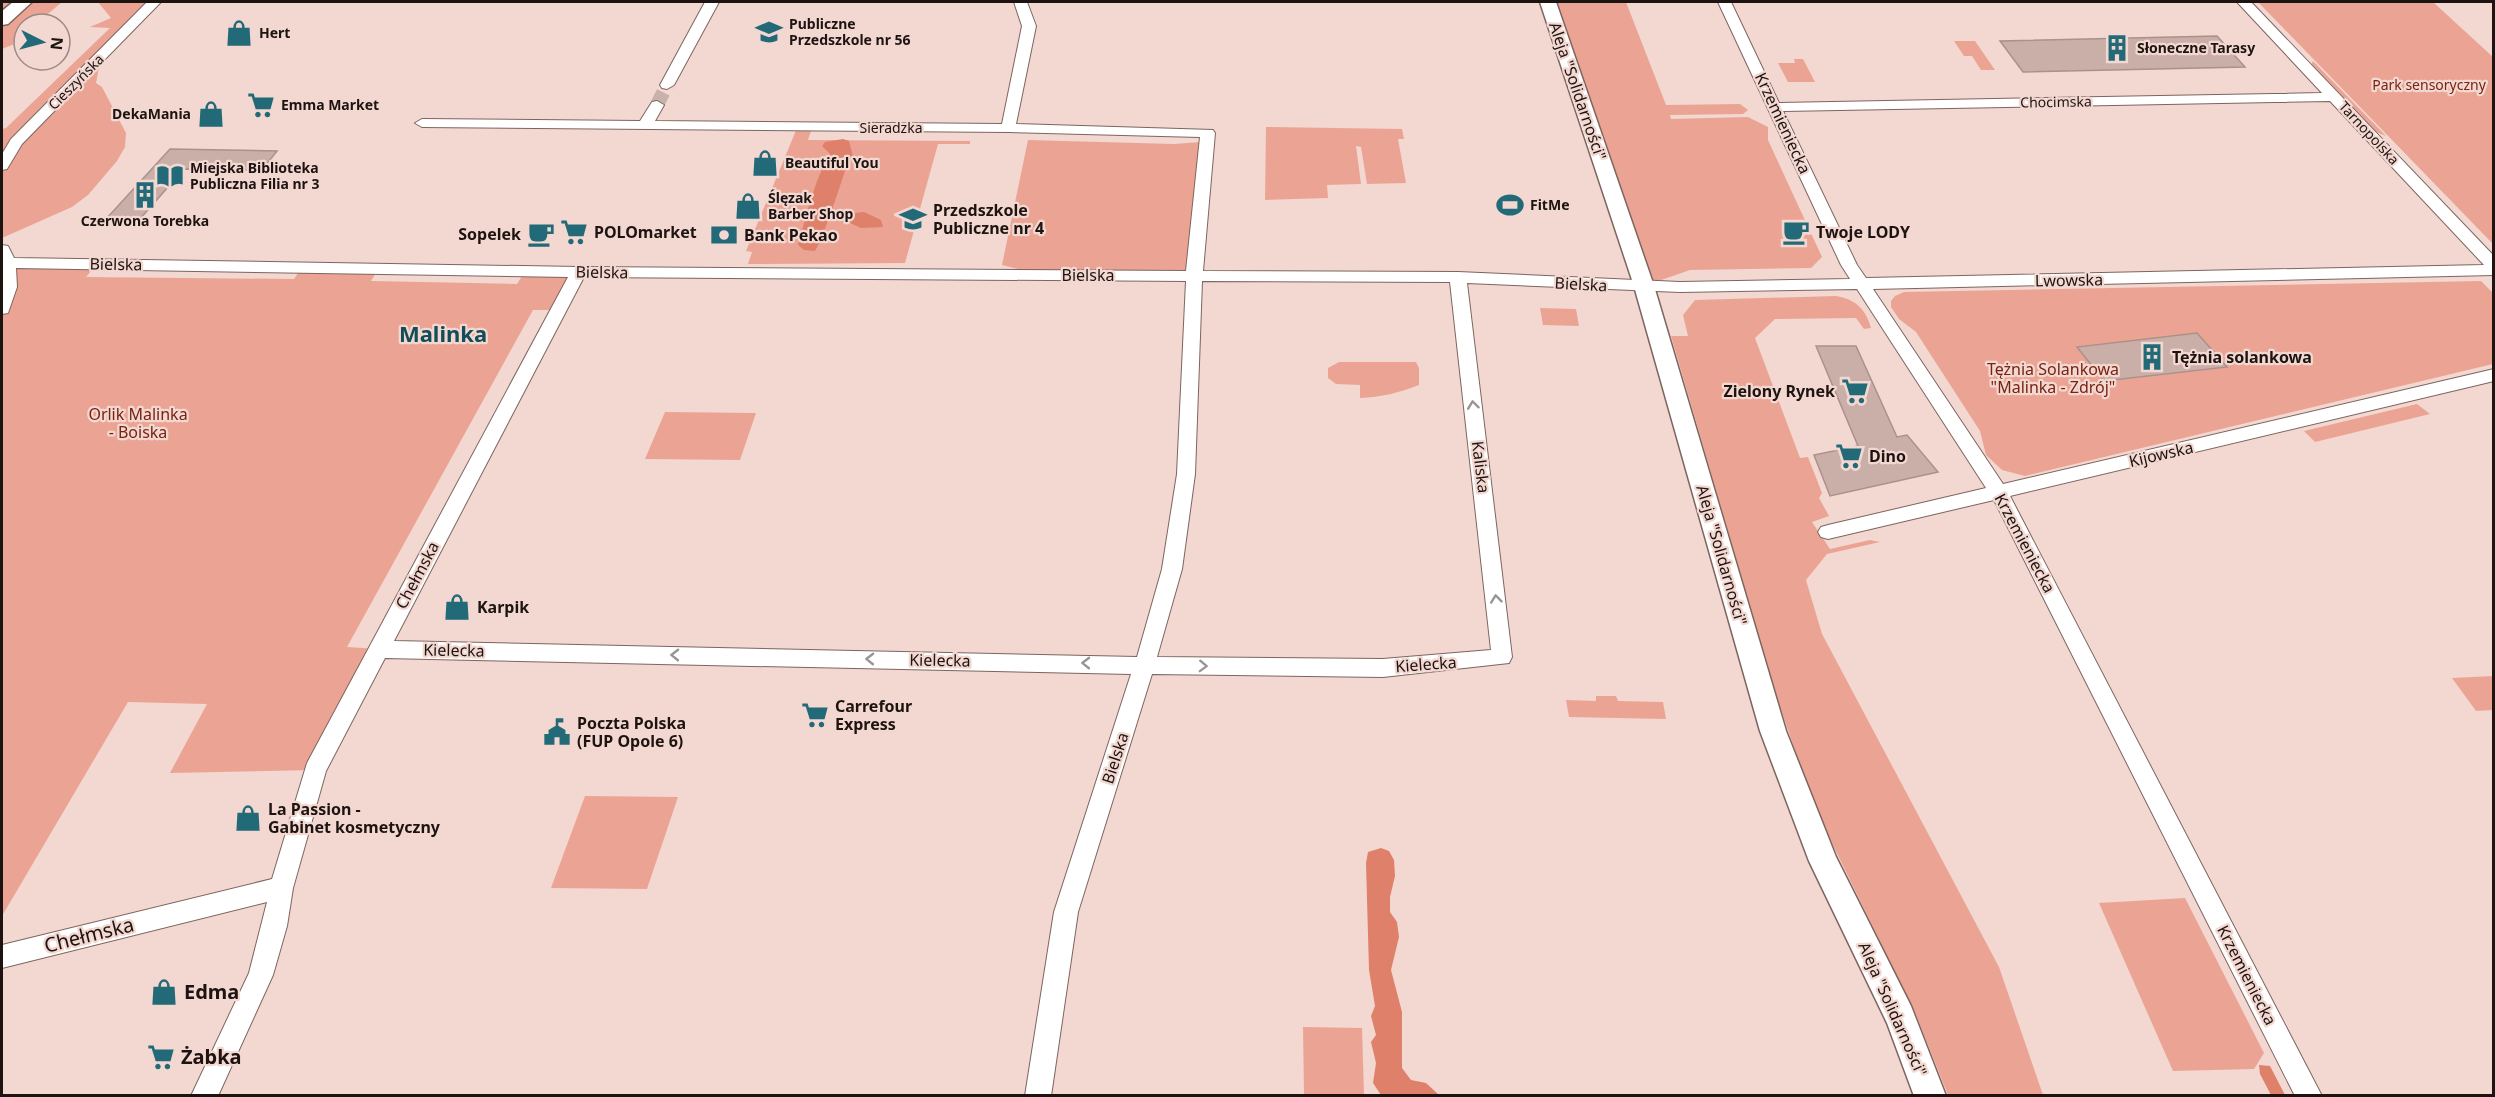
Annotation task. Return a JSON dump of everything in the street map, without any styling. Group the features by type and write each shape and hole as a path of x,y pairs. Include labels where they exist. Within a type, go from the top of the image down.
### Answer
{"main road":[{"path":"2,20 23,2"}],"street":[{"name":"Cieszyńska","path":"2,165 16,142 154,2"},
{"path":"667,85 712,2"},
{"path":"1008,128 1029,26 1021,2"},
{"name":"Aleja \"Solidarności\"","path":"1548,2 1644,286 1773,731 1823,861 1900,1017 1930,1095"},
{"name":"Krzemieniecka","path":"1724,2 1776,107 1849,265 1999,492 2309,1095"},
{"name":"Tarnopolska","path":"2244,2 2336,97 2493,268"},
{"name":"Chocimska","path":"1776,107 2336,97"},
{"path":"645,125 657,105"},
{"name":"Sieradzka","path":"422,123 1008,128 1208,133 1194,276"},
{"path":"2,309 9,283 5,256"},
{"name":"Bielska","path":"5,256 579,272 1458,277 1644,286"},
{"name":"Lwowska","path":"1644,286 2247,277 2493,268"},
{"name":"Chełmska","path":"204,1095 261,975 275,926 281,888 315,770 579,272"},
{"name":"Bielska","path":"1038,1095 1065,912 1172,569 1186,474 1194,276"},
{"name":"Kaliska","path":"1458,277 1502,657"},
{"name":"Kijowska","path":"1828,532 2493,375"},
{"name":"Kielecka","path":"378,649 1383,668 1502,657"},
{"name":"Chełmska","path":"2,957 281,888"}],"green space":[{"path":"2,2 62,2 50,12 12,12 12,45 2,49"},
{"path":"98,2 154,2 101,56 96,83 102,87 126,133 125,147 117,161 88,195 72,207 2,238 2,129 6,128 64,72 72,72 72,65 110,28 90,27 111,18"},
{"path":"1549,2 1626,2 1666,105 1740,104 1748,110 1743,114 1670,115 1671,119 1748,117 1768,127 1768,140 1822,257 1811,268 1690,270 1644,286"},
{"name":"Park sensoryczny","path":"2258,2 2433,2 2493,57 2493,244"},
{"path":"1954,41 1975,41 1995,70 1981,70 1972,56 1964,56"},
{"path":"1794,59 1803,59 1815,82 1788,82 1778,63 1795,63"},
{"path":"2313,61 2386,136 2372,130 2311,65"},
{"path":"1266,127 1402,129 1404,139 1398,139 1406,183 1367,184 1361,147 1356,146 1361,184 1327,185 1328,198 1265,200"},
{"path":"797,128 812,128 808,140 970,141 970,144 938,144 905,263 748,264 752,252 746,251"},
{"path":"1028,140 1174,144 1201,142 1188,276 1041,275 1002,265"},
{"name":"Orlik Malinka - Boiska","path":"2,250 9,263 97,264 86,277 294,279 303,266 379,268 371,281 517,284 525,271 579,272 559,310 533,310 347,647 378,649 315,770 170,773 207,704 128,702 2,916"},
{"name":"Tężnia Solankowa \"Malinka - Zdrój\"","path":"2481,281 2493,293 2493,364 2025,476 2002,470 1986,455 1980,431 1916,332 1899,319 1891,307 1891,301 1895,296 1904,292"},
{"path":"1836,296 1859,306 1866,315 1871,328 1864,329 1856,318 1775,319 1755,338 1800,458 1808,457 1822,493 1819,498 1829,516 1812,522 1830,549 1870,540 1880,542 1827,554 1806,580 1822,634 1999,967 2043,1095 1948,1095 1916,1015 1827,833 1803,774 1774,689 1671,336 1688,336 1683,315 1695,300"},
{"path":"1540,308 1576,309 1579,326 1543,325"},
{"path":"1339,362 1416,362 1419,368 1419,385 1390,394 1360,398 1360,385 1336,384 1328,378 1328,368"},
{"path":"2417,404 2430,414 2315,442 2304,431"},
{"path":"665,412 756,413 740,460 645,459"},
{"path":"2493,676 2493,710 2476,711 2452,678"},
{"path":"1596,696 1616,696 1618,701 1663,702 1666,719 1569,717 1566,700 1596,701"},
{"path":"585,796 678,797 647,889 551,888"},
{"path":"2185,898 2264,1053 2254,1069 2173,1071 2099,903"},
{"path":"1303,1027 1362,1028 1364,1095 1304,1094"}],"shaded area":[{"path":"843,139 849,141 853,156 849,159 833,208 815,251 804,250 798,245 815,186 830,154 822,146 825,142"},
{"path":"864,212 881,220 883,227 861,228 848,222 848,217 854,213"},
{"path":"1381,848 1389,851 1394,860 1395,876 1390,897 1390,912 1397,922 1399,937 1391,970 1402,1012 1402,1068 1411,1080 1426,1083 1439,1095 1381,1095 1373,1083 1376,1063 1371,1042 1376,1035 1371,1016 1375,1006 1369,970 1366,863 1368,852"},
{"path":"2259,1065 2270,1066 2285,1095 2271,1095 2260,1074"}],"building":[{"name":"Słoneczne Tarasy","path":"2217,36 2245,67 2023,72 2000,41"},
{"name":"Czerwona Torebka","path":"170,149 277,151 262,170 184,169 139,220 106,219"},
{"name":"Tężnia solankowa","path":"2197,333 2227,367 2104,381 2077,347"},
{"name":"Zielony Rynek","path":"1816,346 1856,346 1897,437 1907,435 1938,472 1830,496 1814,455 1858,446"}],"tunnel":[{"path":"657,105 667,85"}],"place":[{"name":"Publiczne Przedszkole nr 56","path":"769,32"},
{"name":"Hert","path":"239,33"},
{"name":"Słoneczne Tarasy","path":"2117,48"},
{"name":"Emma Market","path":"261,105"},
{"name":"DekaMania","path":"211,114"},
{"name":"Beautiful You","path":"765,163"},
{"name":"Miejska Biblioteka Publiczna Filia nr 3","path":"170,176"},
{"name":"Czerwona Torebka","path":"145,195"},
{"name":"FitMe","path":"1510,205"},
{"name":"Ślęzak Barber Shop","path":"748,206"},
{"name":"Przedszkole Publiczne nr 4","path":"913,219"},
{"name":"POLOmarket","path":"574,232"},
{"name":"Twoje LODY","path":"1796,232"},
{"name":"Sopelek","path":"541,234"},
{"name":"Bank Pekao","path":"724,235"},
{"name":"Tężnia solankowa","path":"2152,357"},
{"name":"Zielony Rynek","path":"1855,391"},
{"name":"Dino","path":"1849,456"},
{"name":"Karpik","path":"457,607"},
{"name":"Carrefour Express","path":"815,715"},
{"name":"Poczta Polska (FUP Opole 6)","path":"557,732"},
{"name":"La Passion - Gabinet kosmetyczny","path":"248,818"},
{"name":"Edma","path":"164,992"},
{"name":"Żabka","path":"161,1057"}],"district":[{"name":"Malinka","path":"443,334"}]}
